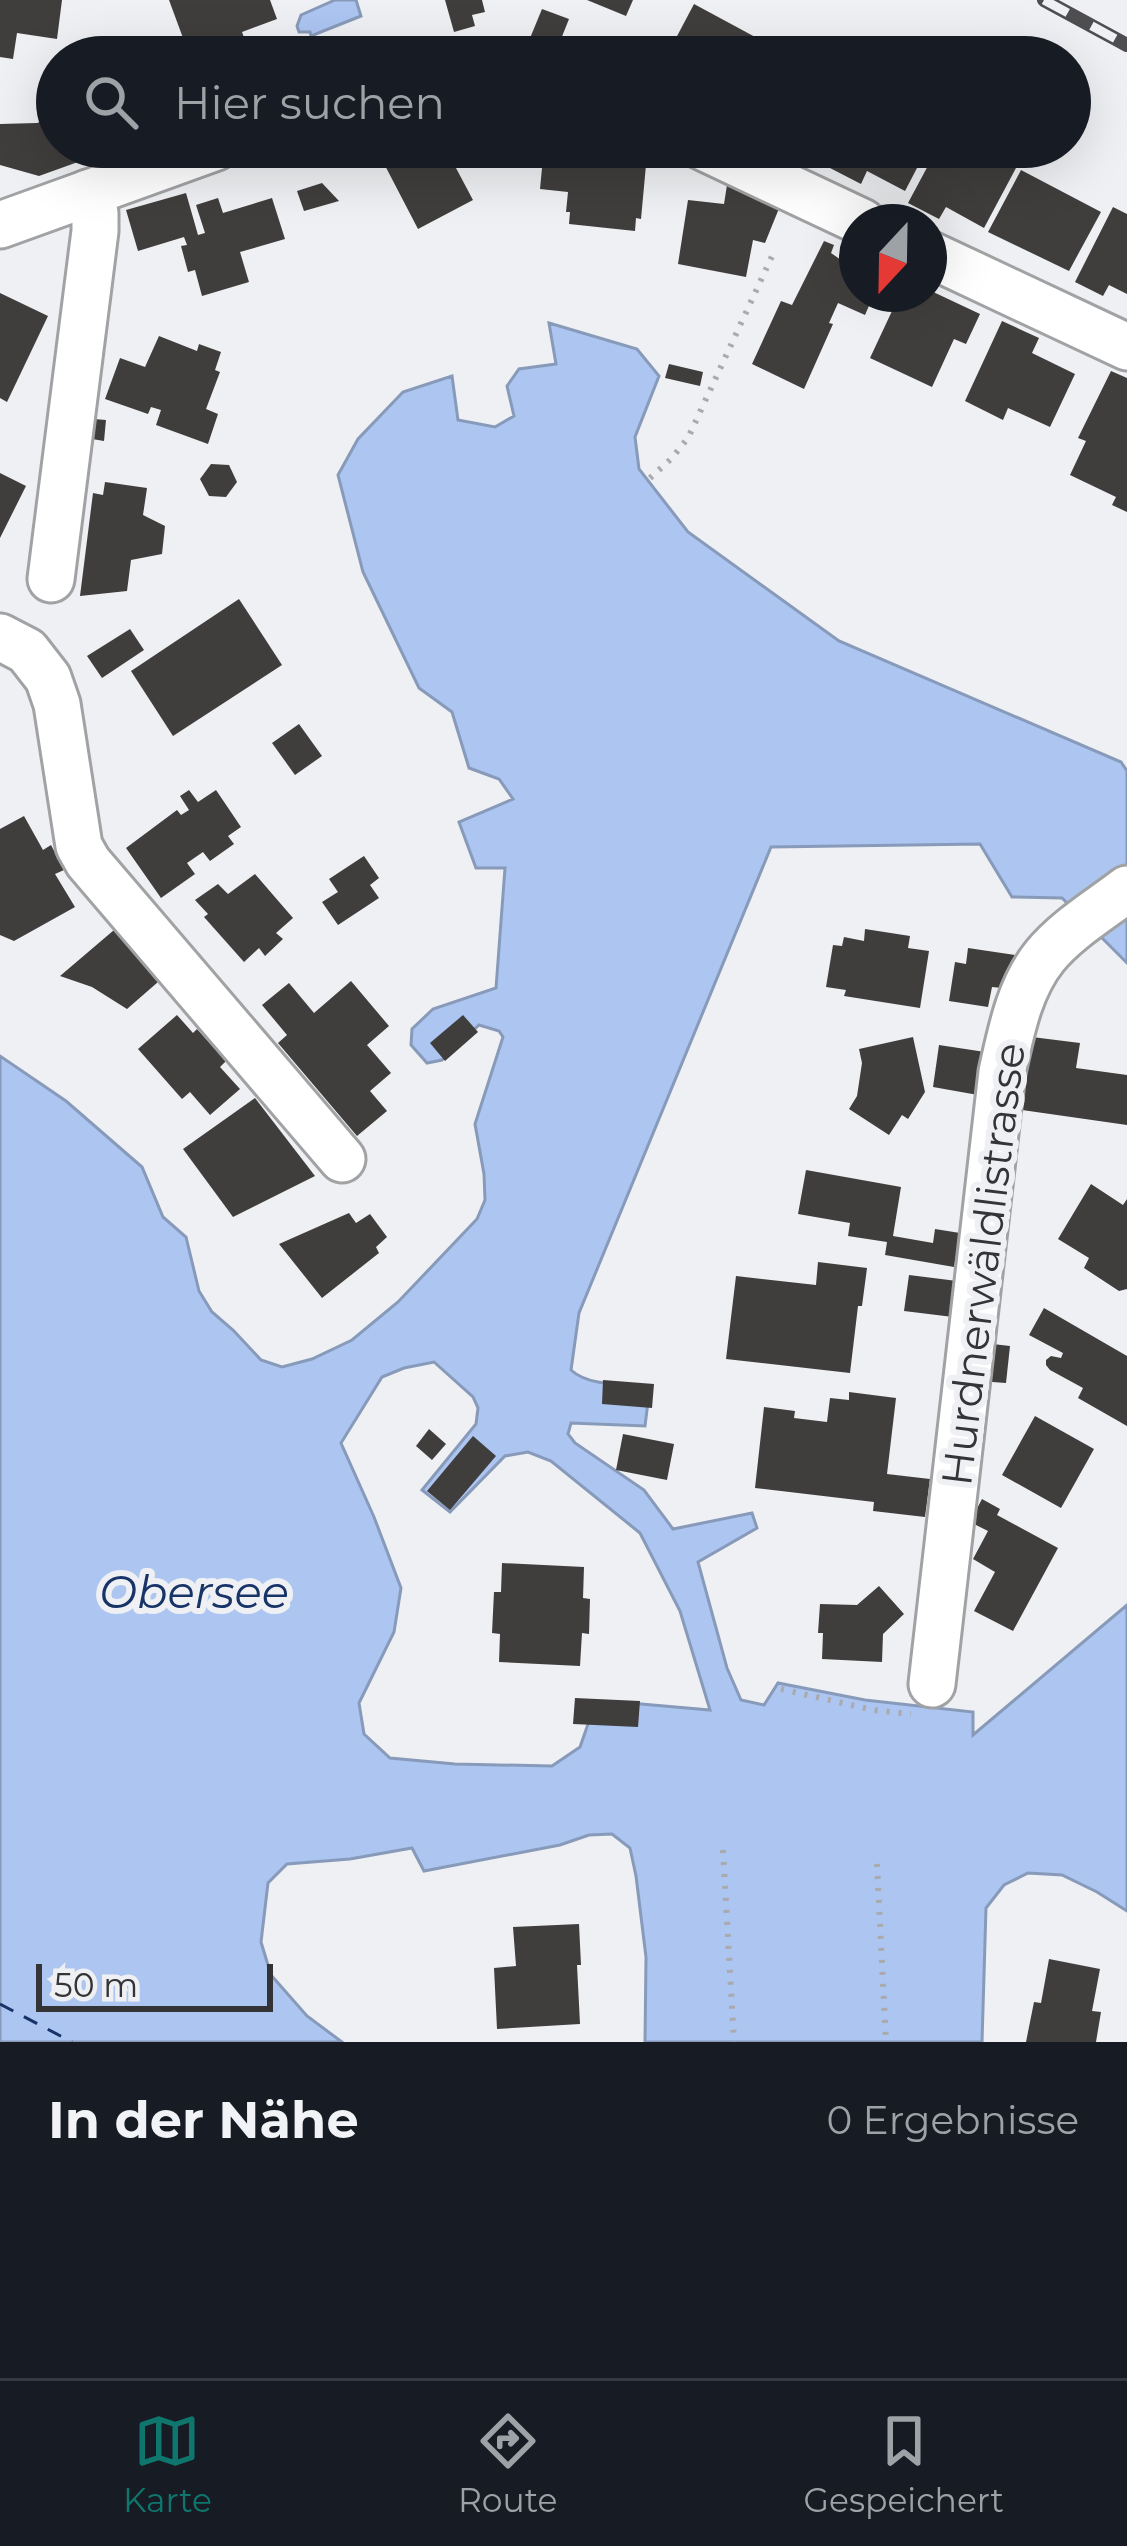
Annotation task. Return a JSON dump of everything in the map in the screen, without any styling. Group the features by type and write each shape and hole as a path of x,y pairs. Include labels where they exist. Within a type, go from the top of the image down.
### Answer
{"street":[{"path":"0,225 158,168"},
{"path":"748,168 839,211"},
{"path":"51,579 95,231 88,193"},
{"path":"947,262 1127,347"},
{"path":"0,637 27,651 48,678 57,704 79,846 88,862 342,1160"},
{"name":"Hurdnerwäldlistrasse","path":"925,1700 1002,1072 1013,1024 1028,982 1047,953 1127,889"}],"path":[{"path":"650,478 688,438 772,254"},
{"path":"781,1688 873,1710 925,1700"},
{"path":"723,1850 734,2042"},
{"path":"877,1864 886,2042"}],"water":[{"path":"335,0 356,0 361,16 311,36 299,32 301,15"},
{"name":"Obersee","path":"549,323 637,349 659,376 635,437 639,469 688,532 839,641 1121,762 1127,771 1127,963 1062,898 1012,897 980,844 771,847 579,1313 571,1370 598,1382 650,1386 645,1426 571,1423 568,1434 644,1490 673,1529 752,1513 757,1528 698,1562 727,1668 741,1700 764,1705 778,1683 865,1700 973,1712 973,1735 1127,1605 1127,1911 1062,1875 1028,1873 1004,1885 986,1908 982,2042 645,2042 646,1957 630,1848 612,1834 589,1835 424,1871 412,1848 287,1864 268,1883 261,1942 271,1975 307,2016 342,2042 0,2042 0,1056 66,1101 142,1167 163,1217 186,1237 199,1291 212,1312 261,1360 282,1367 352,1340 398,1302 477,1219 485,1200 475,1124 503,1037 479,1025 442,1060 427,1063 411,1045 412,1029 433,1009 496,988 505,868 476,868 459,822 513,799 499,779 469,768 452,712 419,688 363,572 338,475 358,439 403,392 452,376 458,420 495,427 514,416 507,386 519,369 556,364","holes":["434,1362 473,1397 478,1408 476,1424 422,1490 450,1512 505,1456 528,1452 551,1461 640,1533 680,1611 710,1710 630,1703 588,1724 580,1747 552,1766 390,1758 364,1734 359,1703 394,1632 401,1588 341,1443 382,1377 404,1368"]}],"building":[{"path":"0,0 62,0 57,36 17,33 13,59 0,57"},
{"path":"169,0 270,0 277,19 242,32 243,36 182,36"},
{"path":"445,0 482,0 485,12 472,15 475,26 454,32"},
{"path":"587,0 633,0 626,16"},
{"path":"694,4 754,36 677,36"},
{"path":"542,9 569,19 562,36 531,36"},
{"path":"36,123 36,168 61,168 39,176 0,165 0,124"},
{"path":"386,168 456,168 473,200 418,229"},
{"path":"542,168 646,168 641,219 636,218 635,231 569,224 568,192 540,189"},
{"path":"830,168 917,168 905,191 867,171 861,184"},
{"path":"927,168 1016,168 984,228 947,204 910,204"},
{"path":"1021,170 1101,212 1069,271 988,232"},
{"path":"322,183 339,201 304,211 297,191"},
{"path":"727,185 760,191 780,206 765,243 753,240 746,277 678,264 688,200 724,204"},
{"path":"186,193 198,235 205,233 196,205 218,198 223,213 272,198 285,239 240,252 249,282 202,296 195,270 188,272 181,246 187,245 184,237 138,251 126,210"},
{"path":"1113,207 1127,214 1127,294 1109,285 1103,296 1075,282"},
{"path":"824,241 834,245 831,253 839,259 839,303 804,389 752,364 781,301 792,305"},
{"path":"0,293 48,316 7,402 0,398"},
{"path":"947,298 980,314 966,344 954,339 932,387 870,358 892,312 947,312"},
{"path":"1002,321 1039,338 1032,353 1075,374 1050,427 1008,408 1003,420 965,401"},
{"path":"159,336 197,351 199,344 221,352 215,370 220,372 206,409 218,414 208,444 156,425 161,410 151,407 148,414 105,399 120,358 145,367"},
{"path":"669,364 703,372 700,386 665,378"},
{"path":"1111,371 1127,378 1127,512 1112,505 1116,497 1070,475 1086,441 1078,438"},
{"path":"94,419 106,420 104,441 92,439"},
{"path":"211,464 229,465 237,482 226,497 209,496 200,479"},
{"path":"0,473 26,486 0,538"},
{"path":"105,482 147,488 143,515 165,526 162,554 131,560 127,591 80,596 93,493 103,495"},
{"path":"239,599 282,665 173,736 131,671"},
{"path":"130,629 144,650 102,678 87,656"},
{"path":"299,724 322,756 295,775 272,743"},
{"path":"189,790 198,802 216,790 241,827 228,836 234,844 210,861 203,852 187,863 195,874 161,898 126,848 177,810 181,815 189,810 180,796"},
{"path":"24,816 43,850 51,845 64,870 55,874 75,907 14,941 0,935 0,829"},
{"path":"364,856 379,878 370,885 379,898 338,925 322,902 338,892 329,879"},
{"path":"255,874 293,918 276,933 283,939 265,956 259,948 244,962 195,900 218,884 228,894"},
{"path":"865,929 910,936 908,948 929,951 920,1008 844,996 846,990 826,987 833,945 842,946 844,937 864,941"},
{"path":"114,930 158,982 127,1009 92,987 60,976"},
{"path":"968,948 1015,955 1002,988 992,987 988,1007 949,1001 955,962 966,964"},
{"path":"351,981 389,1026 367,1045 391,1073 370,1091 387,1111 357,1136 278,1043 287,1035 262,1005 289,983 314,1013"},
{"path":"177,1015 226,1061 220,1067 240,1089 210,1115 190,1092 182,1099 138,1049"},
{"path":"463,1015 478,1032 445,1061 430,1043"},
{"path":"913,1037 925,1092 908,1119 902,1115 889,1135 849,1109 857,1096 859,1049"},
{"path":"1032,1037 1080,1043 1076,1068 1127,1075 1127,1125 1022,1110"},
{"path":"939,1045 985,1052 978,1095 933,1087"},
{"path":"255,1098 315,1176 233,1217 183,1149"},
{"path":"806,1170 901,1187 893,1236 933,1243 935,1229 960,1233 954,1267 885,1255 887,1242 848,1236 850,1223 798,1214"},
{"path":"1091,1184 1123,1205 1127,1199 1127,1289 1119,1291 1084,1268 1089,1258 1058,1239"},
{"path":"349,1213 356,1223 370,1214 387,1237 376,1247 379,1253 322,1298 279,1244"},
{"path":"818,1262 867,1268 850,1373 726,1359 736,1276 816,1285"},
{"path":"909,1275 957,1281 953,1317 904,1311"},
{"path":"1044,1308 1127,1356 1127,1426 1078,1398 1083,1388 1046,1365 1051,1356 1061,1358 1063,1353 1029,1335"},
{"path":"984,1343 1010,1346 1006,1383 979,1381"},
{"path":"603,1380 654,1384 652,1408 602,1404"},
{"path":"849,1392 896,1398 887,1474 930,1479 925,1517 873,1511 874,1502 755,1488 764,1407 795,1411 794,1418 827,1422 830,1398 849,1400"},
{"path":"1035,1416 1094,1449 1061,1508 1002,1475"},
{"path":"429,1429 446,1444 432,1460 416,1446"},
{"path":"623,1434 674,1444 667,1480 616,1470"},
{"path":"473,1436 496,1456 450,1510 427,1491"},
{"path":"982,1499 1000,1509 997,1515 1058,1548 1013,1631 974,1611 995,1572 973,1559 988,1531 970,1522"},
{"path":"502,1563 584,1567 583,1598 590,1599 589,1634 582,1633 580,1666 499,1662 500,1634 492,1633 494,1592 501,1592"},
{"path":"879,1586 904,1614 883,1634 882,1662 822,1659 820,1604 857,1605"},
{"path":"575,1698 640,1701 638,1727 573,1724"},
{"path":"579,1924 580,2024 497,2029 494,1968 516,1966 513,1927"},
{"path":"1049,1959 1100,1969 1092,2011 1101,2012 1096,2042 1026,2042 1034,2002 1041,2003"}],"ferry route":[{"path":"0,2004 72,2042"}],"railway":[{"path":"1044,0 1127,45"}]}
